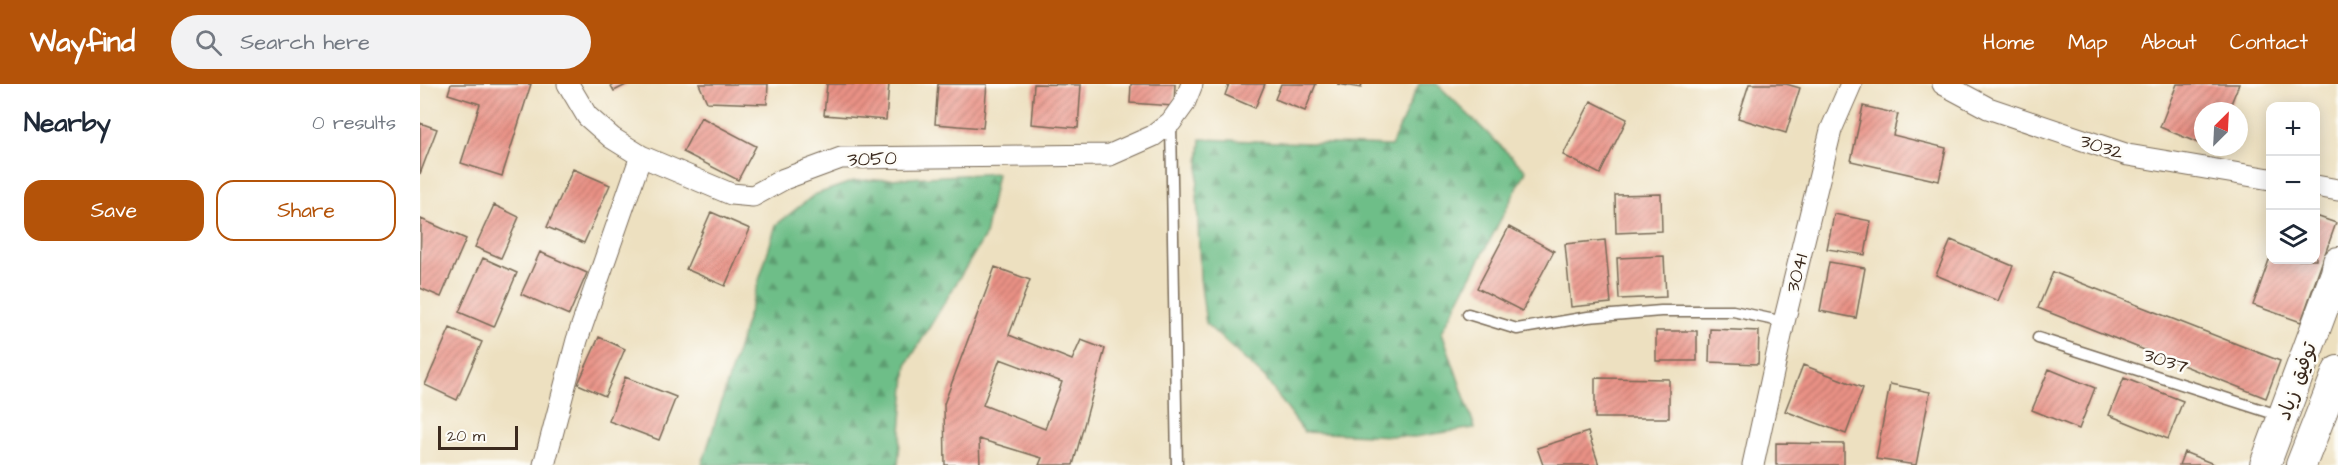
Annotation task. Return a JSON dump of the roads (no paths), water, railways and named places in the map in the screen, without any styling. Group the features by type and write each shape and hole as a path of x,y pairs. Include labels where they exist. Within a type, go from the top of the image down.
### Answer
{"street":[{"name":"3050","path":"568,84 587,116 612,138 641,156 731,194 753,195 784,179 841,158 1110,155 1153,136 1171,122 1184,104 1192,84"},
{"name":"3041","path":"1753,465 1784,322 1831,130 1851,84"},
{"name":"3032","path":"1943,84 1988,108 2128,155 2266,178"},
{"path":"544,465 577,340 641,156"},
{"path":"2320,187 2338,190"},
{"name":"توفيق زياد","path":"2265,465 2336,273 2338,262"},
{"name":"توفيق زياد","path":"2301,465 2338,371"}],"lane":[{"path":"1171,122 1178,465"},
{"path":"1468,314 1517,329 1588,317 1660,311 1733,311 1784,322"},
{"name":"3037","path":"2038,338 2283,417"}]}
